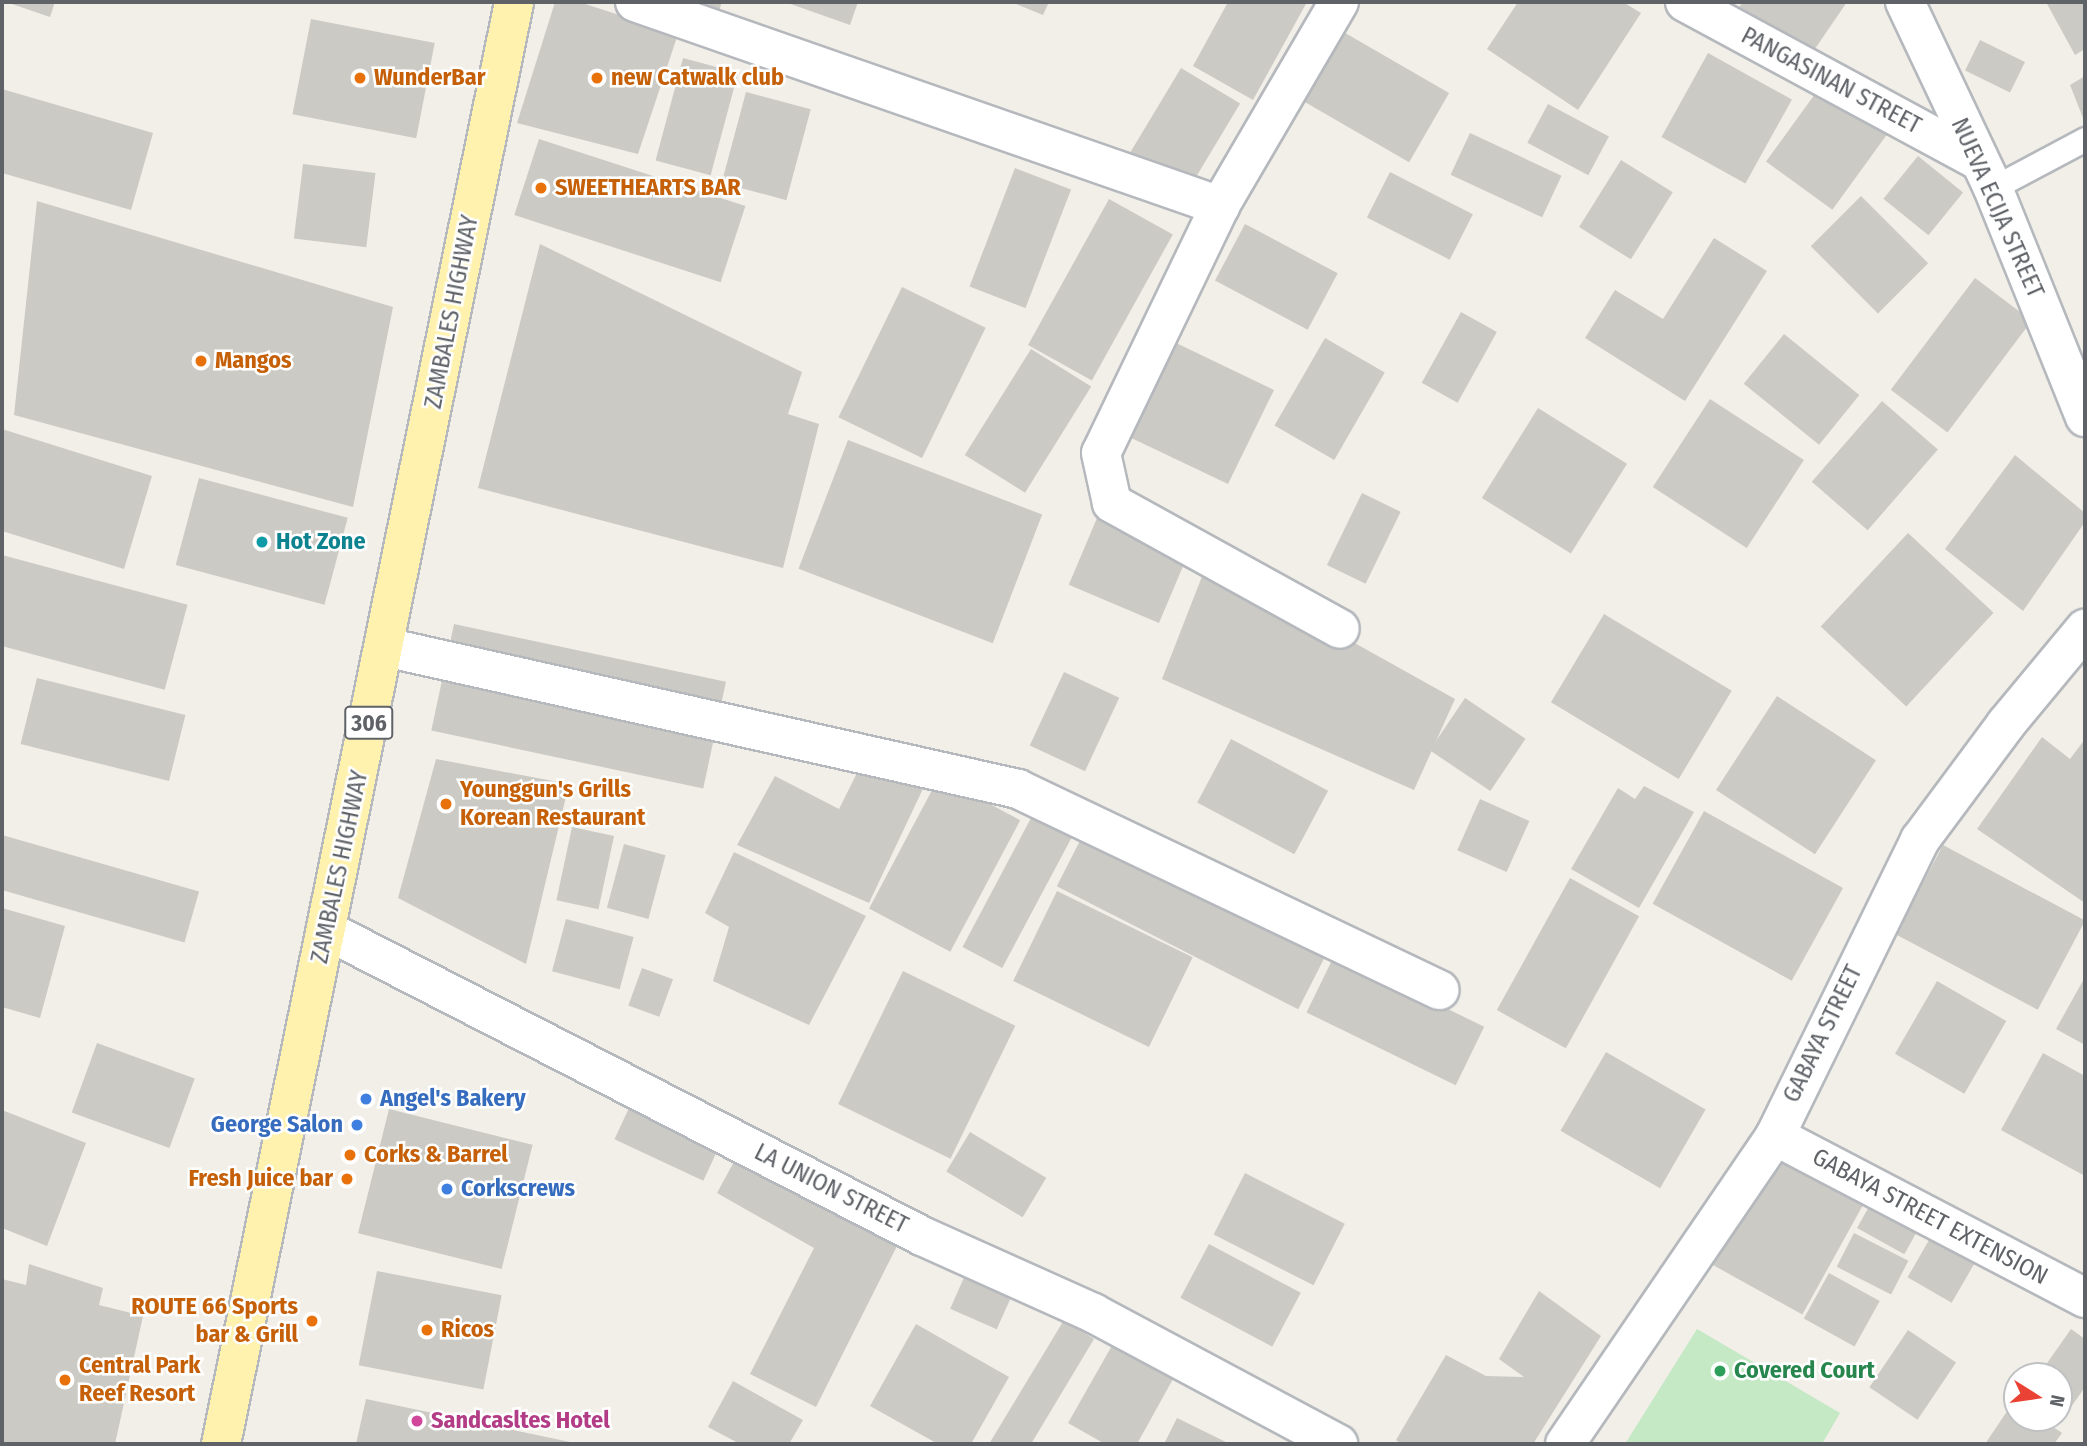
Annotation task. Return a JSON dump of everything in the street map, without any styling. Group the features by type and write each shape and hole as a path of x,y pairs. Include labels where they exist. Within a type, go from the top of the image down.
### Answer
{"main road":[{"name":"ZAMBALES HIGHWAY","path":"221,1444 514,2"}],"street":[{"path":"635,2 1220,206"},
{"path":"1339,2 1220,206 1101,453 1112,503 1340,629"},
{"name":"PANGASINAN STREET","path":"1685,2 1985,174"},
{"name":"NUEVA ECIJA STREET","path":"1905,2 1985,174 2081,392"},
{"name":"GABAYA STREET","path":"1565,1444 1775,1136 1920,840 2006,724 2085,629"},
{"path":"385,647 1018,789 1440,990"},
{"name":"LA UNION STREET","path":"327,930 922,1236 1093,1312 1338,1444"},
{"name":"GABAYA STREET EXTENSION","path":"1775,1136 2085,1298"}],"lane":[{"path":"1985,174 2085,139"}],"green space":[{"name":"Covered Court","path":"1697,1329 1840,1413 1822,1444 1625,1444"}],"building":[{"path":"6,2 55,2 50,17"},
{"name":"new Catwalk club","path":"555,2 579,2 678,34 638,154 517,123"},
{"path":"686,2 722,2 718,14"},
{"path":"785,2 858,2 850,25"},
{"path":"1011,2 1049,2 1043,15"},
{"path":"1228,2 1307,2 1253,100 1193,66"},
{"path":"1518,2 1623,2 1641,13 1578,110 1487,49"},
{"path":"1743,2 1847,2 1806,62 1734,14"},
{"path":"2046,2 2085,2 2085,49 2075,55"},
{"name":"WunderBar","path":"311,19 435,43 416,138 292,114"},
{"path":"1340,30 1449,93 1409,162 1300,99"},
{"path":"1980,40 2025,62 2010,92 1965,71"},
{"path":"1708,53 1792,100 1745,184 1661,137"},
{"path":"683,58 738,73 711,175 656,160"},
{"path":"1181,68 1240,104 1190,188 1131,152"},
{"path":"2085,76 2085,123 2070,85"},
{"path":"1823,83 1889,131 1832,210 1766,161"},
{"path":"2,89 153,133 131,210 2,173"},
{"path":"746,92 811,109 786,200 722,183"},
{"path":"1548,104 1609,136 1588,175 1527,143"},
{"path":"1470,133 1562,176 1542,217 1451,175"},
{"path":"539,139 745,206 721,282 514,215"},
{"path":"1918,156 1963,193 1928,235 1883,199"},
{"path":"1621,160 1673,192 1631,259 1579,227"},
{"path":"303,164 375,173 366,247 294,238"},
{"path":"1015,168 1071,190 1026,308 969,287"},
{"path":"1390,172 1473,214 1450,260 1367,217"},
{"path":"1861,196 1928,263 1878,313 1811,246"},
{"path":"1109,199 1173,234 1092,380 1028,345"},
{"name":"Mangos","path":"37,201 393,307 353,507 14,415"},
{"path":"1245,224 1338,273 1308,330 1215,281"},
{"path":"1714,238 1767,271 1685,401 1585,338 1615,290 1663,319"},
{"path":"540,244 802,372 788,414 819,424 783,568 478,488"},
{"path":"1975,278 2032,321 1947,433 1891,390"},
{"path":"902,287 986,328 922,458 838,417"},
{"path":"1461,312 1497,332 1458,403 1422,383"},
{"path":"1784,334 1859,395 1819,445 1744,384"},
{"path":"1325,338 1385,372 1334,460 1274,425"},
{"path":"1172,341 1274,390 1228,484 1104,425"},
{"path":"1031,349 1091,387 1025,493 965,455"},
{"path":"1710,399 1804,460 1747,548 1653,487"},
{"path":"1882,401 1938,450 1868,530 1812,482"},
{"path":"1538,408 1627,464 1571,554 1482,498"},
{"path":"2,429 152,476 124,569 2,531"},
{"path":"848,440 1042,515 993,643 799,569"},
{"path":"2015,455 2085,513 2085,522 2023,611 1945,549"},
{"name":"Hot Zone","path":"199,478 348,518 324,605 176,565"},
{"path":"1362,493 1401,512 1366,584 1327,565"},
{"path":"1100,511 1190,549 1159,623 1069,585"},
{"path":"1908,533 1994,613 1906,706 1821,627"},
{"path":"2,555 187,605 165,690 2,646"},
{"path":"1208,561 1455,699 1414,790 1162,679"},
{"path":"1604,614 1732,691 1679,779 1551,702"},
{"path":"454,624 726,682 703,788 431,731"},
{"path":"1064,672 1119,698 1085,771 1030,745"},
{"path":"37,678 185,715 169,781 21,744"},
{"path":"1777,696 1876,760 1815,854 1716,790"},
{"path":"1465,698 1526,739 1490,791 1430,750"},
{"path":"2042,737 2070,759 2085,739 2085,903 1977,829"},
{"path":"1231,739 1328,791 1294,854 1197,803"},
{"path":"869,749 929,776 869,903 737,845 775,776 839,809"},
{"path":"436,759 569,784 526,964 398,898"},
{"path":"939,777 1020,820 950,952 869,909"},
{"path":"1644,786 1694,812 1639,908 1571,869 1618,788 1635,799"},
{"path":"1480,799 1529,821 1507,872 1457,850"},
{"path":"1039,803 1079,824 1002,968 962,947"},
{"path":"1704,811 1843,888 1792,981 1653,904"},
{"path":"1089,823 1330,946 1298,1009 1057,886"},
{"path":"572,827 614,836 598,909 556,900"},
{"path":"2,835 199,892 184,942 2,890"},
{"path":"624,844 666,855 648,919 607,908"},
{"path":"1943,845 2085,921 2038,1010 1896,934"},
{"path":"734,852 866,916 809,1025 713,981 729,927 705,913"},
{"path":"1570,878 1639,916 1566,1048 1497,1010"},
{"path":"1057,891 1193,957 1149,1047 1013,981"},
{"path":"2,908 65,926 40,1018 2,1007"},
{"path":"566,919 634,937 620,989 552,971"},
{"path":"1335,954 1484,1027 1456,1085 1307,1012"},
{"path":"642,968 673,979 659,1017 628,1006"},
{"path":"903,971 1015,1026 950,1159 838,1104"},
{"path":"2085,977 2085,1045 2056,1029"},
{"path":"1937,981 2006,1021 1964,1094 1895,1054"},
{"path":"97,1043 195,1079 169,1148 72,1113"},
{"path":"1606,1052 1706,1110 1660,1188 1560,1131"},
{"path":"2043,1053 2085,1076 2085,1176 2001,1130"},
{"path":"636,1093 725,1134 703,1181 614,1139"},
{"name":"Corkscrews","path":"389,1109 533,1145 502,1269 358,1233"},
{"path":"2,1110 86,1143 47,1246 2,1228"},
{"path":"970,1132 1046,1178 1023,1217 946,1171"},
{"path":"1770,1148 1865,1201 1802,1315 1707,1262"},
{"path":"736,1158 897,1246 816,1407 750,1374 814,1248 717,1193"},
{"path":"1245,1173 1345,1224 1313,1285 1214,1234"},
{"path":"1876,1194 1923,1220 1904,1254 1857,1228"},
{"path":"1936,1228 1980,1254 1952,1303 1908,1277"},
{"path":"1854,1233 1908,1261 1891,1295 1837,1267"},
{"path":"1209,1244 1301,1293 1272,1347 1180,1298"},
{"name":"Central Park Reef Resort","path":"29,1264 103,1288 99,1305 143,1316 115,1444 2,1444 2,1279 26,1285"},
{"name":"Ricos","path":"377,1271 502,1295 483,1389 359,1365"},
{"path":"966,1273 1013,1294 997,1329 950,1309"},
{"path":"1829,1273 1880,1301 1855,1347 1804,1318"},
{"path":"1539,1291 1601,1336 1533,1444 1401,1444 1396,1440 1446,1355 1486,1376 1524,1377 1499,1359"},
{"path":"1064,1320 1094,1339 1031,1444 989,1444"},
{"path":"916,1324 1009,1377 971,1444 938,1444 870,1406"},
{"path":"2071,1329 2085,1339 2085,1387 2073,1404 2073,1362 2048,1362"},
{"path":"1908,1330 1956,1362 1917,1420 1869,1387"},
{"path":"1118,1335 1178,1370 1137,1444 1105,1444 1068,1423"},
{"path":"733,1381 803,1420 789,1444 740,1444 708,1427"},
{"name":"Sandcasltes Hotel","path":"366,1399 575,1443 575,1444 356,1444"},
{"path":"2003,1417 2003,1432 2062,1433 2054,1444 1985,1444"},
{"path":"1177,1418 1230,1444 1164,1444"}],"place":[{"name":"WunderBar","path":"360,78"},
{"name":"new Catwalk club","path":"597,78"},
{"name":"SWEETHEARTS BAR","path":"541,188"},
{"name":"Mangos","path":"201,361"},
{"name":"Hot Zone","path":"262,542"},
{"name":"Younggun's Grills Korean Restaurant","path":"446,804"},
{"name":"Angel's Bakery","path":"366,1099"},
{"name":"George Salon","path":"357,1125"},
{"name":"Corks & Barrel","path":"350,1155"},
{"name":"Fresh Juice bar","path":"347,1179"},
{"name":"Corkscrews","path":"447,1189"},
{"name":"ROUTE 66 Sports bar & Grill","path":"312,1321"},
{"name":"Ricos","path":"427,1330"},
{"name":"Covered Court","path":"1720,1371"},
{"name":"Central Park Reef Resort","path":"65,1380"},
{"name":"Sandcasltes Hotel","path":"417,1421"}]}
